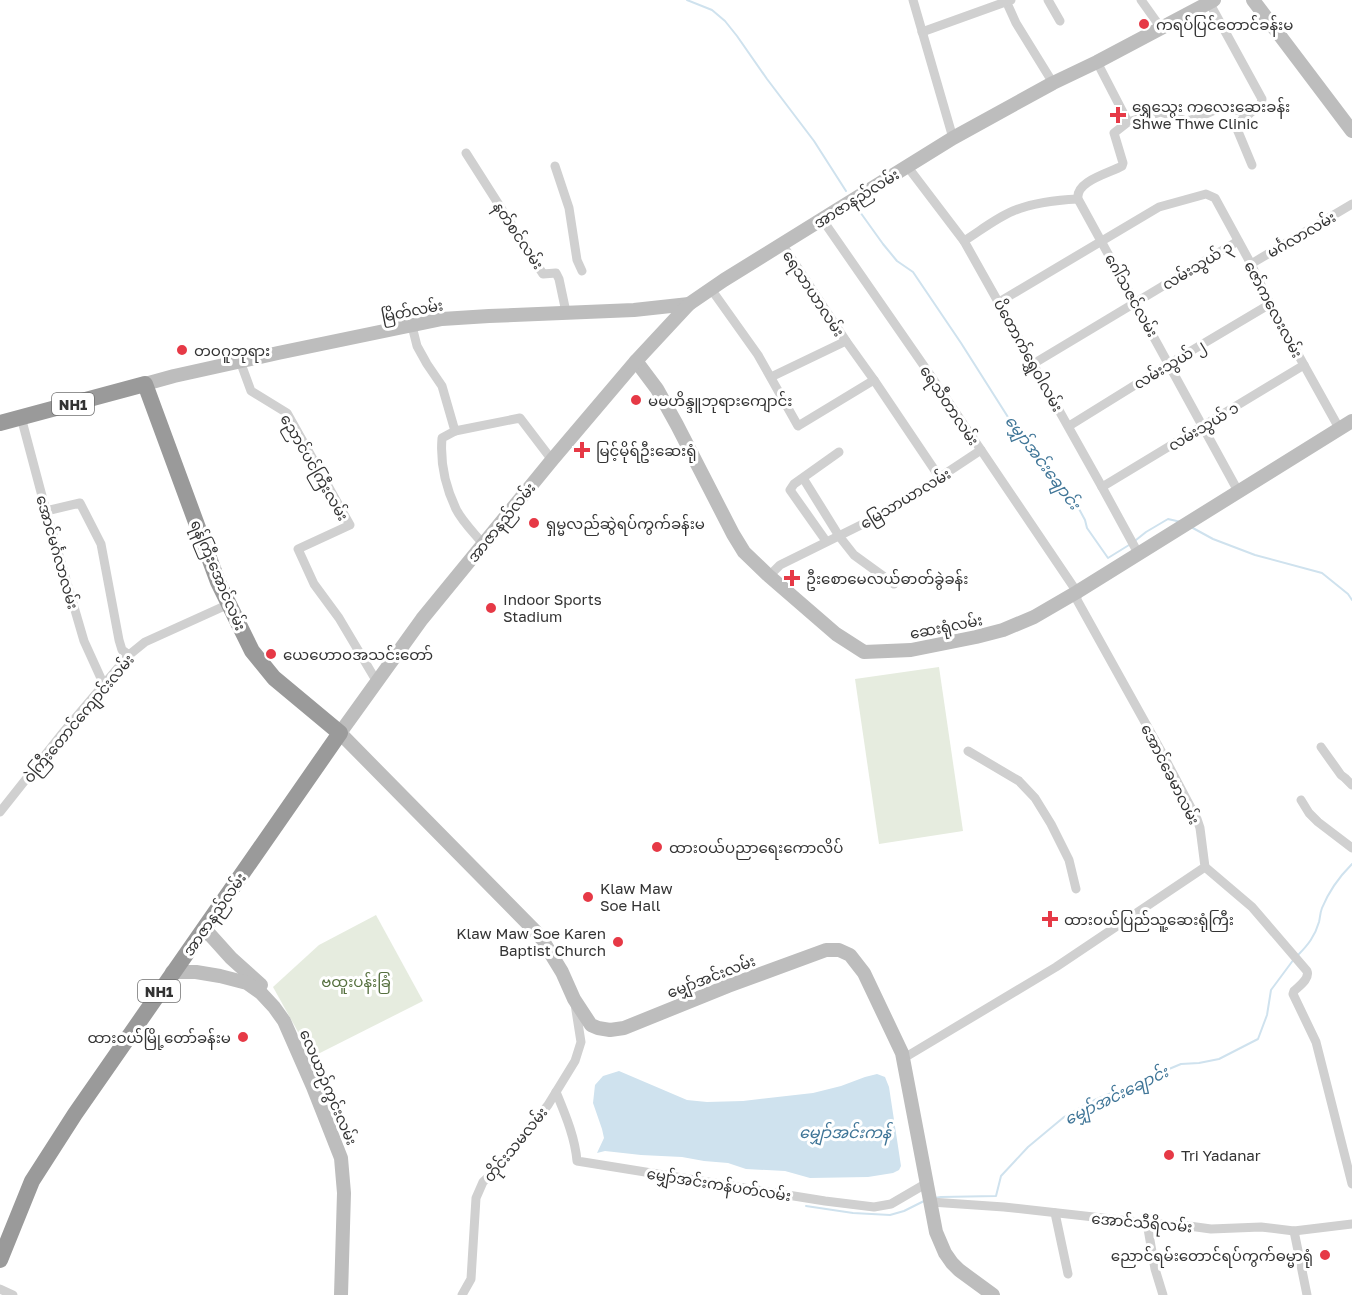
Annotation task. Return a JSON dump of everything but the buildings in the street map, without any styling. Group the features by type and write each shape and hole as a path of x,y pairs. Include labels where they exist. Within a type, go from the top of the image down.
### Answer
{"highway":[{"name":"NH1","path":"0,423 146,384"},
{"name":"ရန်ကြီးအောင်လမ်း","path":"146,384 218,582 252,651 274,678 340,733"},
{"name":"အာဇာနည်လမ်း","path":"0,1260 4,1241 32,1181 75,1114 340,733"}],"main road":[{"path":"1253,0 1352,131"},
{"name":"အာဇာနည်လမ်း","path":"340,733 422,619 483,544 636,361 689,304 953,138 1211,1"},
{"name":"မြိတ်လမ်း","path":"146,384 240,361 442,319 645,309 689,304"},
{"path":"645,309 657,316 662,324 663,332"},
{"name":"ဆေးရုံလမ်း","path":"636,361 657,389 744,552 836,634 864,652 911,651 1003,630 1034,617 1352,421"},
{"name":"မျှော်အင်းလမ်း","path":"340,733 540,936 574,999 591,1024 598,1028 610,1030 624,1028 826,950 839,950 849,955 864,973 904,1058 936,1232 945,1253 959,1270 993,1295"},
{"name":"လေယာဉ်ကွင်းလမ်း","path":"204,928 231,958 266,989 278,1003 288,1018 324,1094 341,1138 351,1180 348,1295"},
{"path":"220,976 231,958"},
{"name":"လေယာဉ်ကွင်းလမ်း","path":"172,972 196,972 247,983 274,1006 284,1021 341,1158 344,1193 341,1295"}],"street":[{"path":"912,0 953,138"},
{"path":"1048,0 1059,21"},
{"path":"1141,0 1161,28"},
{"path":"922,32 1008,1 1016,23 1053,83"},
{"path":"1211,1 1262,99 1261,104 1238,123 1237,129 1252,165"},
{"path":"1097,62 1128,123"},
{"path":"964,241 1012,211 1029,206 1078,199 1077,192 1086,183 1122,166 1114,133 1128,123 1161,112 1186,121 1224,106 1249,114"},
{"name":"နတ်စင်လမ်း","path":"466,153 543,274 556,273 566,312"},
{"path":"555,166 569,208 577,260 582,271"},
{"name":"ပိတောက်ရွှေဝါလမ်း","path":"907,166 964,241 1138,553"},
{"name":"ဇော်ကလေးလမ်း","path":"1102,241 1160,207 1206,194 1215,198 1270,304 1340,428"},
{"name":"ဂေါ်သဇင်လမ်း","path":"1078,199 1238,491"},
{"name":"မင်္ဂလာလမ်း","path":"1251,264 1352,204"},
{"name":"ရေသီတာလမ်း","path":"822,219 1077,592"},
{"path":"999,302 1102,241"},
{"name":"လမ်းသွယ် ၃","path":"1033,364 1238,241"},
{"name":"ရေသာယာလမ်း","path":"782,244 940,478"},
{"path":"711,289 758,355 798,426 874,380"},
{"name":"လမ်းသွယ် ၂","path":"1069,426 1270,304"},
{"path":"412,326 417,346 442,386 455,431"},
{"name":"ရေသာယာလမ်း","path":"771,377 846,341"},
{"name":"ညောင်ပင်ကြီးလမ်း","path":"240,361 251,391 287,413 350,525 298,549 314,584 339,618 377,682"},
{"name":"လမ်းသွယ် ၁","path":"1102,487 1304,365"},
{"name":"အောင်မင်္ဂလာလမ်း","path":"21,417 84,641 104,685"},
{"path":"483,544 457,511 446,480 441,451 442,438 455,431 520,418 552,460"},
{"name":"မြေသာယာလမ်း","path":"769,576 780,565 901,503 981,450"},
{"path":"826,541 790,490 794,484 839,452"},
{"path":"803,478 839,536 854,555 894,584"},
{"path":"46,511 80,503 101,543 118,640 122,650 129,655"},
{"name":"အောင်ခေမာလမ်း","path":"1077,592 1077,600 1197,819 1205,867"},
{"name":"ဝဲကြီးတောင်ကျောင်းလမ်း","path":"0,812 129,655 145,642 229,604"},
{"path":"1321,747 1341,775 1352,785"},
{"path":"968,751 1019,781 1035,798 1069,860 1076,888"},
{"path":"1301,800 1318,822 1352,848"},
{"path":"904,1058 1056,967 1205,867 1252,907 1307,971 1307,978 1293,994 1316,1042 1352,1184"},
{"name":"တိုင်းသမလမ်း","path":"462,1295 471,1279 476,1198 483,1182 498,1168 548,1105 575,1061 581,1042 574,999"},
{"name":"မျှော်အင်းကန်ပတ်လမ်း","path":"556,1092 565,1113 577,1161 874,1207 891,1204 927,1183"},
{"name":"အောင်သီရိလမ်း","path":"931,1202 1004,1207 1211,1229 1261,1227 1294,1231 1352,1224"},
{"path":"1055,1213 1068,1274"},
{"path":"1147,1224 1155,1269 1163,1295"},
{"path":"1294,1231 1308,1295"},
{"path":"0,1289 13,1295"}],"green space":[{"path":"939,667 963,831 879,844 855,679"},
{"name":"ဗထူးပန်းခြံ","path":"376,915 423,1001 312,1057 273,987 319,945"}],"water":[{"name":"မျှော်အင်းကန်","path":"619,1071 687,1100 707,1102 743,1101 813,1093 877,1074 885,1077 889,1087 901,1166 893,1173 868,1177 810,1178 785,1171 746,1169 728,1163 682,1157 605,1151 597,1153 604,1138 593,1103 595,1085 603,1076"}],"waterway":[{"name":"မျှော်အင်းချောင်း","path":"687,0 712,10 725,21 814,141 846,191"},
{"name":"မျှော်အင်းချောင်း","path":"855,205 897,261 913,272 1020,436 1078,507 1087,528 1108,558 1129,545"},
{"name":"မျှော်အင်းချောင်း","path":"1136,540 1168,519 1181,522"},
{"name":"မျှော်အင်းချောင်း","path":"1191,527 1213,539 1255,555 1322,573 1352,600"},
{"name":"မျှော်အင်းချောင်း","path":"1298,955 1315,932 1322,908 1331,890 1352,864"},
{"name":"မျှော်အင်းချောင်း","path":"934,1198 996,1196 1001,1176 1028,1147 1064,1117 1092,1101 1181,1064 1219,1059 1258,1039 1267,1015 1271,990 1294,959"},
{"name":"မျှော်အင်းချောင်း","path":"806,1206 853,1213 890,1215 926,1200"}],"place":[{"name":"ကရပ်ပြင်တောင်ခန်းမ","path":"1144,24"},
{"name":"ရွှေသွေး ကလေးဆေးခန်း Shwe Thwe Clinic","path":"1118,115"},
{"name":"တဝဂူဘုရား","path":"182,350"},
{"name":"မမဟိန္ဒူဘုရားကျောင်း","path":"636,400"},
{"name":"မြင့်မိုရ်ဦးဆေးရုံ","path":"582,450"},
{"name":"ရှမ္မလည်ဆွဲရပ်ကွက်ခန်းမ","path":"534,523"},
{"name":"ဦးစောမေလယ်ဓာတ်ခွဲခန်း","path":"792,578"},
{"name":"Indoor Sports Stadium","path":"491,608"},
{"name":"ယေဟောဝအသင်းတော်","path":"271,654"},
{"name":"ထားဝယ်ပညာရေးကောလိပ်","path":"657,847"},
{"name":"Klaw Maw Soe Hall","path":"588,897"},
{"name":"ထားဝယ်ပြည်သူ့ဆေးရုံကြီး","path":"1050,919"},
{"name":"Klaw Maw Soe Karen Baptist Church","path":"618,942"},
{"name":"ထားဝယ်မြို့တော်ခန်းမ","path":"243,1037"},
{"name":"Tri Yadanar","path":"1169,1155"},
{"name":"ညောင်ရမ်းတောင်ရပ်ကွက်ဓမ္မာရုံ","path":"1325,1255"}]}
